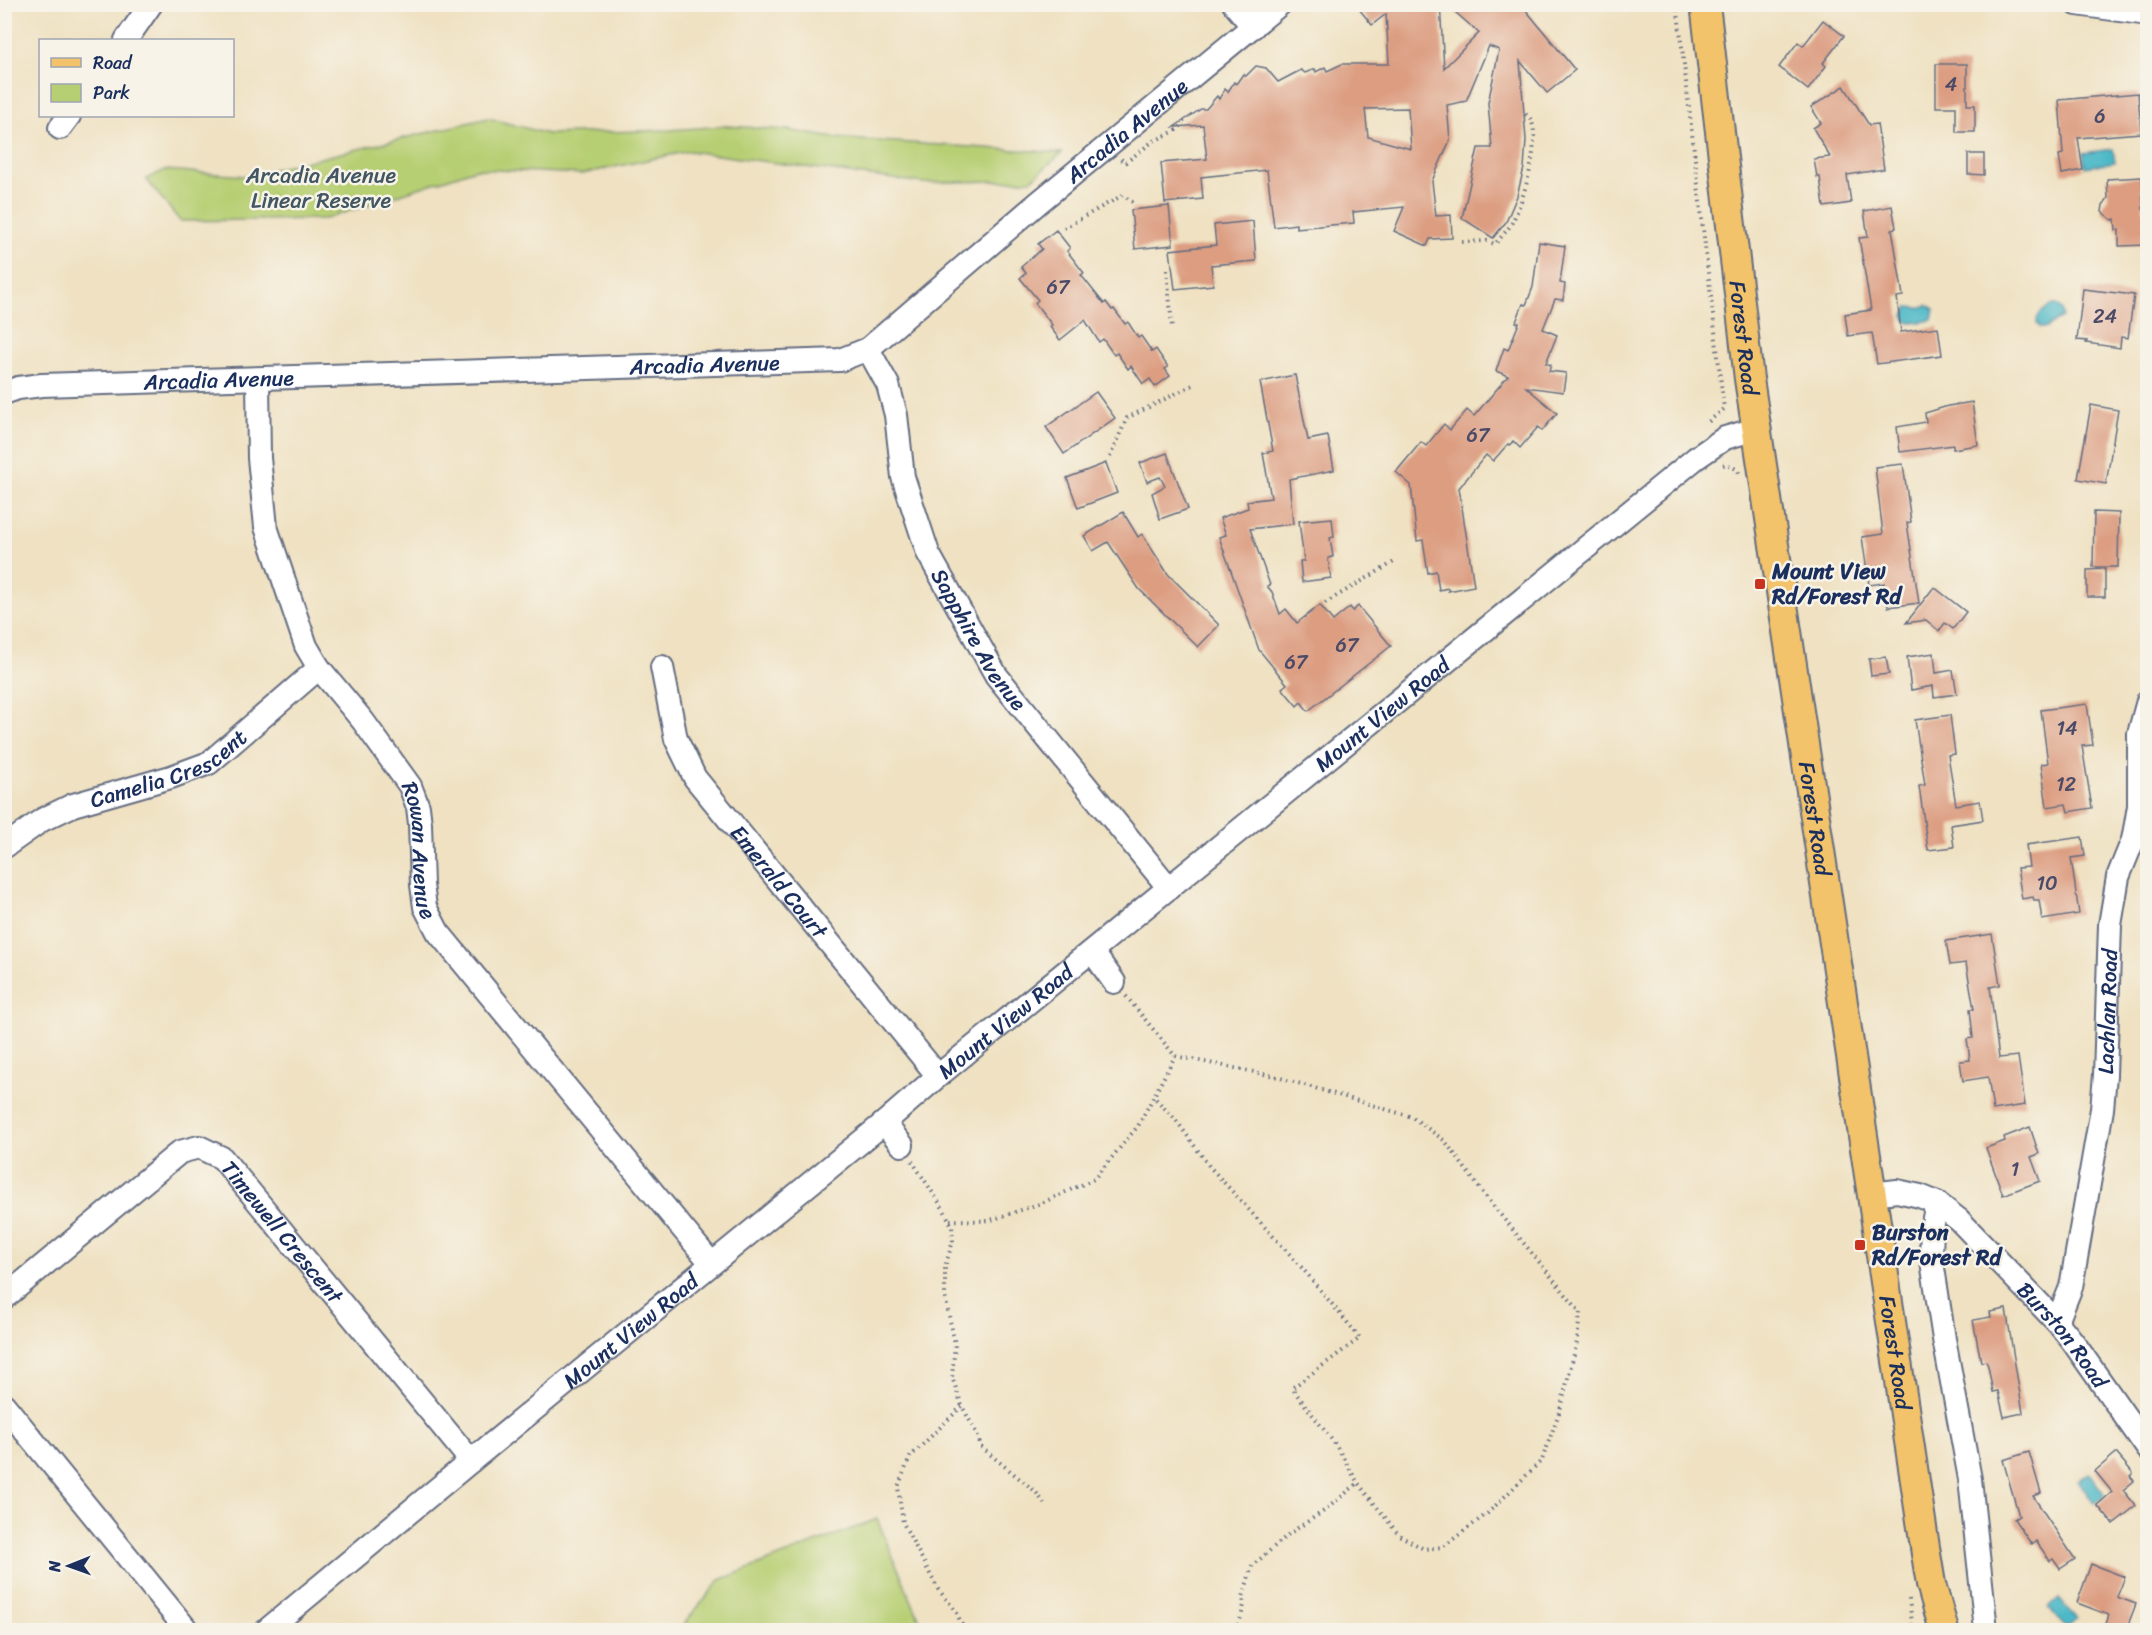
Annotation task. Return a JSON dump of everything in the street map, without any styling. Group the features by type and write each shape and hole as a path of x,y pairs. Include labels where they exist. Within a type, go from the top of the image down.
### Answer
{"main road":[{"name":"Forest Road","path":"1705,4 1756,429 1928,1564 1944,1630"}],"street":[{"path":"127,39 151,4"},
{"path":"1234,4 1253,27"},
{"name":"Arcadia Avenue","path":"4,393 18,388 42,385 840,360 868,349 1038,203 1280,4"},
{"path":"2077,4 2142,11"},
{"name":"Sapphire Avenue","path":"868,349 888,385 896,415 903,477 928,554 996,675 1169,888"},
{"name":"Rowan Avenue","path":"258,379 259,458 266,527 306,646 319,668 369,729 410,786 418,807 425,907 438,932 711,1263"},
{"name":"Mount View Road","path":"270,1630 938,1076 1696,458 1725,438 1756,429"},
{"name":"Emerald Court","path":"662,667 676,739 695,778 938,1076"},
{"name":"Camelia Crescent","path":"4,847 42,820 73,805 171,777 209,763 319,668"},
{"name":"Lachlan Road","path":"2057,1322 2071,1287 2102,1109 2110,918 2118,877 2133,840 2136,824 2139,806 2139,734 2148,701"},
{"path":"1092,951 1114,982"},
{"path":"884,1123 902,1145"},
{"name":"Timewell Crescent","path":"4,1298 180,1152 198,1147 222,1158 471,1461"},
{"name":"Burston Road","path":"1872,1194 1905,1191 1937,1203 1959,1220 2057,1322 2148,1449"},
{"path":"1937,1203 1932,1228 1931,1255 1970,1479 1986,1630"},
{"path":"4,1405 188,1630"}],"path":[{"path":"1677,4 1724,409"},
{"path":"1462,242 1487,241 1495,244 1510,226 1520,206 1533,153 1533,131 1530,118 1523,112"},
{"path":"1121,158 1125,163 1152,142 1179,129 1185,119"},
{"path":"1064,228 1123,195 1136,204"},
{"path":"1167,270 1172,327"},
{"path":"1110,457 1127,418 1195,384"},
{"path":"1325,603 1394,562"},
{"path":"1114,982 1175,1056 1274,1076 1412,1117 1446,1141 1486,1197 1580,1312 1576,1342 1563,1398 1542,1460 1488,1513 1443,1547 1425,1549 1399,1535 1358,1483 1335,1444 1292,1388 1360,1338 1303,1269 1209,1166 1176,1120 1154,1096"},
{"path":"950,1220 988,1221 1042,1203 1094,1179 1138,1126 1175,1056"},
{"path":"902,1145 952,1226 953,1240 945,1267 945,1296 955,1344 952,1377 962,1406 978,1436 981,1448 1036,1492 1046,1506"},
{"path":"962,1406 910,1457 898,1487 903,1523 938,1589 956,1611 964,1630"},
{"path":"1235,1630 1244,1605 1243,1597 1252,1566 1290,1533 1324,1511 1358,1483"}],"green space":[{"name":"Arcadia Avenue Linear Reserve","path":"488,118 548,134 726,126 788,130 834,138 1062,153 1031,180 922,183 689,151 582,174 476,169 325,219 180,221 146,179 165,170 245,176"},
{"path":"877,1519 924,1630 679,1630 720,1580"}],"water":[{"path":"2113,149 2115,162 2085,167 2083,153"},
{"path":"1927,305 1934,309 1932,320 1907,322 1904,315 1908,307 1920,308"},
{"path":"2053,305 2057,305 2062,310 2063,317 2046,328 2041,328 2037,324 2038,317"},
{"path":"2089,1473 2105,1495 2094,1503 2078,1481"},
{"path":"2059,1599 2077,1619 2067,1628 2049,1608"}],"building":[{"path":"1355,4 1440,4 1444,68 1479,33 1446,4 1521,4 1575,70 1547,93 1520,61 1526,140 1524,168 1517,196 1506,222 1493,238 1462,218 1478,148 1492,148 1488,103 1499,50 1489,46 1466,101 1447,105 1450,140 1432,181 1436,216 1451,215 1452,238 1430,239 1427,246 1394,231 1404,207 1353,212 1354,223 1296,228 1296,224 1274,227 1267,170 1201,177 1203,199 1165,203 1161,163 1207,159 1203,125 1174,127 1201,109 1206,109 1217,96 1219,99 1225,89 1228,92 1234,82 1236,84 1243,74 1246,76 1256,66 1266,68 1278,82 1301,70 1305,73 1315,69 1316,72 1325,67 1327,71 1342,64 1389,64 1386,14 1372,25","holes":["1408,108 1411,149 1368,137 1365,109"]},
{"path":"1823,20 1844,36 1823,63 1826,66 1808,90 1779,67 1798,42 1803,46"},
{"path":"1936,64 1967,64 1967,105 1975,105 1975,132 1956,132 1956,107 1936,107"},
{"path":"1844,86 1869,125 1877,124 1884,169 1847,175 1851,203 1824,207 1820,177 1817,177 1814,159 1830,157 1813,128 1821,123 1811,107"},
{"path":"2138,93 2141,133 2078,138 2083,170 2062,174 2059,155 2063,154 2059,100"},
{"path":"1968,154 1984,154 1984,175 1968,174"},
{"path":"2142,177 2143,209 2147,209 2148,245 2119,246 2119,230 2116,230 2115,219 2112,220 2102,212 2103,205 2108,198 2107,179"},
{"path":"1169,206 1173,245 1135,249 1131,210"},
{"path":"1892,206 1896,228 1892,229 1903,296 1897,297 1901,332 1938,327 1942,355 1877,364 1872,333 1848,336 1845,314 1871,310 1859,238 1868,237 1864,211"},
{"path":"1253,221 1256,261 1211,265 1213,285 1175,289 1170,250 1216,245 1214,225"},
{"path":"1056,230 1070,248 1067,251 1084,273 1081,275 1104,304 1106,302 1112,310 1114,309 1125,324 1128,322 1138,338 1141,336 1152,352 1156,349 1168,367 1165,369 1170,376 1155,387 1150,379 1143,384 1131,366 1128,369 1103,339 1099,342 1085,320 1060,340 1050,327 1052,325 1035,303 1038,300 1020,278 1026,273 1021,267 1042,249 1038,244"},
{"path":"1539,242 1565,246 1560,283 1565,284 1563,300 1555,299 1543,329 1557,335 1546,363 1551,365 1549,371 1566,373 1563,392 1526,387 1557,413 1542,431 1538,427 1520,448 1513,441 1493,461 1486,455 1459,488 1474,586 1448,591 1448,588 1439,590 1436,571 1428,573 1423,540 1417,541 1411,485 1396,472 1421,442 1426,446 1444,424 1450,430 1467,410 1474,416 1508,376 1496,371 1504,348 1508,350 1519,323 1516,322 1523,304 1526,305 1533,287"},
{"path":"2083,289 2134,295 2128,338 2121,337 2120,348 2077,340"},
{"path":"1295,375 1308,440 1328,436 1334,470 1289,479 1293,524 1250,529 1270,585 1267,586 1272,592 1280,614 1286,609 1297,623 1320,605 1333,621 1350,607 1353,611 1358,606 1391,646 1308,711 1301,702 1297,706 1282,688 1287,684 1259,650 1219,537 1226,535 1220,518 1248,508 1247,501 1271,498 1263,453 1273,451 1260,382"},
{"path":"1096,392 1115,418 1064,454 1046,427"},
{"path":"1972,402 1978,445 1953,449 1953,445 1900,452 1897,427 1926,422 1925,413"},
{"path":"2091,405 2118,410 2106,484 2078,479"},
{"path":"1167,453 1188,509 1160,519 1152,493 1165,486 1160,477 1147,482 1140,463"},
{"path":"1106,463 1117,493 1078,508 1067,478"},
{"path":"1903,464 1911,522 1907,523 1919,603 1888,607 1884,583 1869,585 1862,537 1883,534 1875,467"},
{"path":"1123,512 1138,537 1142,534 1168,574 1219,625 1198,647 1139,589 1108,542 1093,551 1084,536"},
{"path":"2094,512 2119,513 2118,567 2093,567"},
{"path":"1332,518 1334,537 1330,538 1333,557 1328,558 1331,578 1302,582 1300,561 1304,561 1299,521"},
{"path":"2105,569 2105,597 2087,597 2087,570"},
{"path":"1934,587 1966,612 1953,629 1945,623 1939,631 1926,620 1906,623"},
{"path":"1934,653 1936,673 1953,670 1957,694 1934,697 1933,686 1911,690 1907,657"},
{"path":"1886,657 1889,674 1871,676 1869,659"},
{"path":"2087,704 2093,745 2082,746 2092,808 2068,812 2066,804 2047,807 2041,764 2048,763 2041,710"},
{"path":"1950,715 1955,754 1948,755 1956,805 1980,801 1983,820 1951,825 1954,847 1928,850 1919,786 1925,785 1915,720"},
{"path":"2082,837 2085,856 2071,858 2079,914 2042,920 2039,900 2034,900 2033,897 2022,899 2017,868 2029,867 2026,845"},
{"path":"1992,934 2000,985 1990,987 1999,1058 2018,1056 2025,1105 1993,1110 1988,1077 1963,1081 1960,1061 1970,1060 1967,1039 1973,1038 1970,1009 1974,1009 1966,963 1950,965 1946,941"},
{"path":"2030,1127 2039,1154 2031,1157 2040,1181 2003,1195 1986,1148 2005,1141 2004,1137"},
{"path":"2006,1309 2023,1413 2004,1417 1998,1391 1993,1392 1986,1361 1981,1362 1973,1320 1991,1317 1990,1312"},
{"path":"2029,1452 2041,1493 2033,1496 2075,1559 2060,1569 2053,1559 2050,1561 2036,1541 2032,1545 2014,1519 2019,1516 2003,1460"},
{"path":"2116,1453 2133,1473 2130,1476 2134,1481 2123,1490 2136,1506 2113,1524 2097,1505 2112,1492 2095,1471"},
{"path":"2091,1564 2125,1577 2117,1597 2136,1604 2126,1630 2104,1630 2109,1615 2077,1603"}],"place":[{"name":"Mount View Rd/Forest Rd","path":"1760,584"},
{"name":"Burston Rd/Forest Rd","path":"1860,1245"}]}
